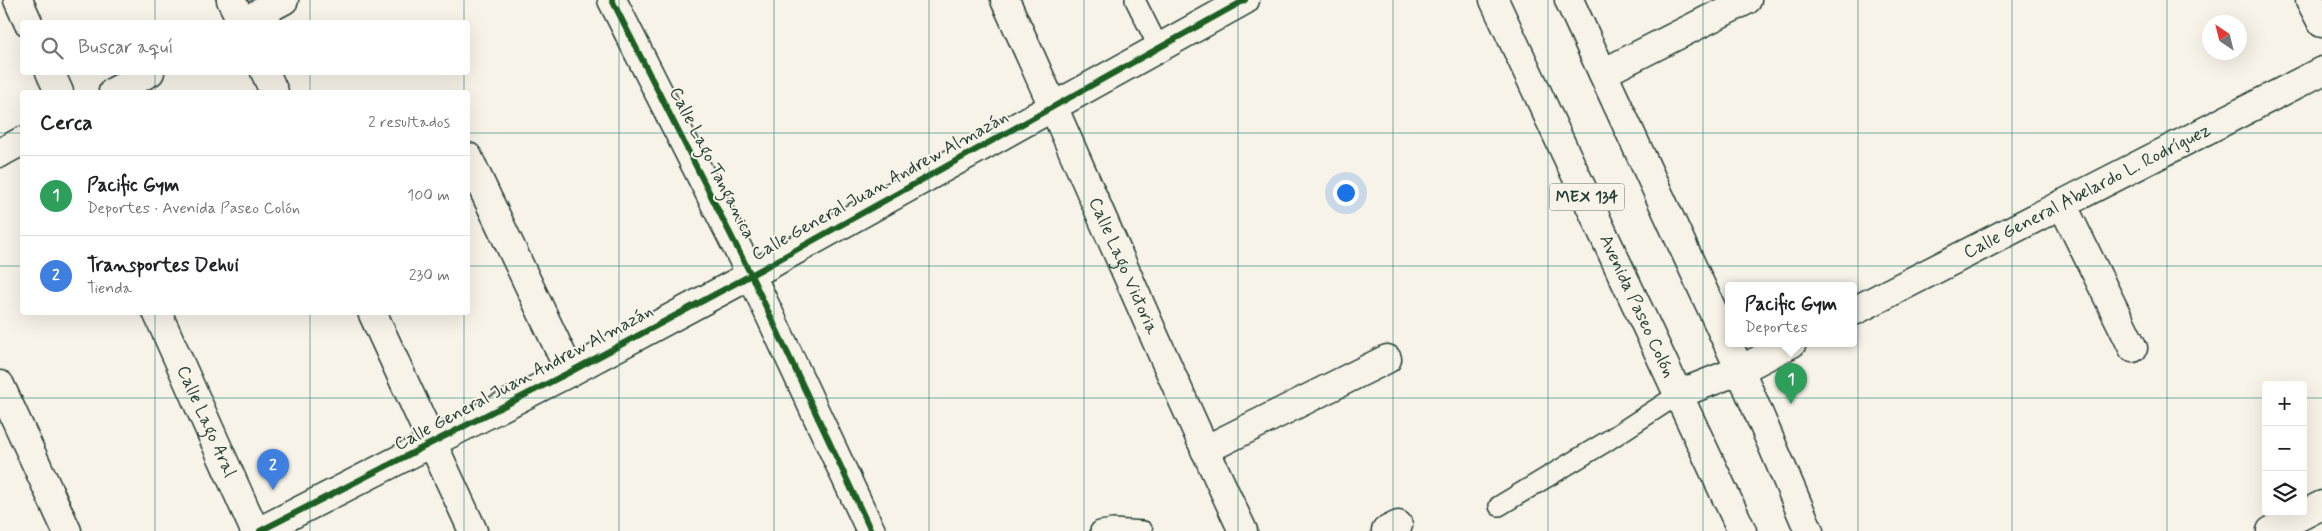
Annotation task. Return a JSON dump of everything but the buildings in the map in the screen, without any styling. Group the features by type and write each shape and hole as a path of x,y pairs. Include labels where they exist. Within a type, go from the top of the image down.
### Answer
{"street":[{"path":"18,0 27,20"},
{"path":"231,0 242,20"},
{"path":"247,20 284,0"},
{"name":"Calle Lago Tanganica","path":"612,0 751,275 871,531"},
{"name":"Calle Lago Victoria","path":"1005,0 1054,107 1204,450 1243,531"},
{"name":"Calle General Juan Andrew Almazán","path":"260,531 570,372 751,275 1245,0"},
{"name":"Avenida Paseo Colón","path":"1494,0 1742,531"},
{"path":"1569,0 1725,337"},
{"path":"1603,73 1747,0"},
{"path":"2310,0 2322,23"},
{"name":"Calle General Abelardo L. Rodríguez","path":"1857,309 2322,71"},
{"path":"51,75 58,90"},
{"path":"116,90 144,75"},
{"path":"266,75 273,90"},
{"path":"0,153 20,142"},
{"path":"470,161 570,372"},
{"path":"2062,204 2133,348"},
{"name":"Calle Lago Aral","path":"158,315 255,531"},
{"path":"373,315 431,444 473,531"},
{"path":"1729,347 1809,531"},
{"path":"1679,394 1740,370 1784,347"},
{"path":"1204,450 1387,358"},
{"path":"0,385 67,531"},
{"path":"2271,531 2322,506"}],"lane":[{"path":"1135,0 1159,48"},
{"path":"1499,506 1604,444 1679,394"},
{"path":"1100,531 1142,531"}],"cycle path":[{"path":"612,0 751,275 871,531"},
{"path":"260,531 570,372 751,275 1245,0"}],"place":[{"name":"Pacific Gym","path":"1791,404"},
{"name":"Transportes Dehui","path":"273,490"}]}
